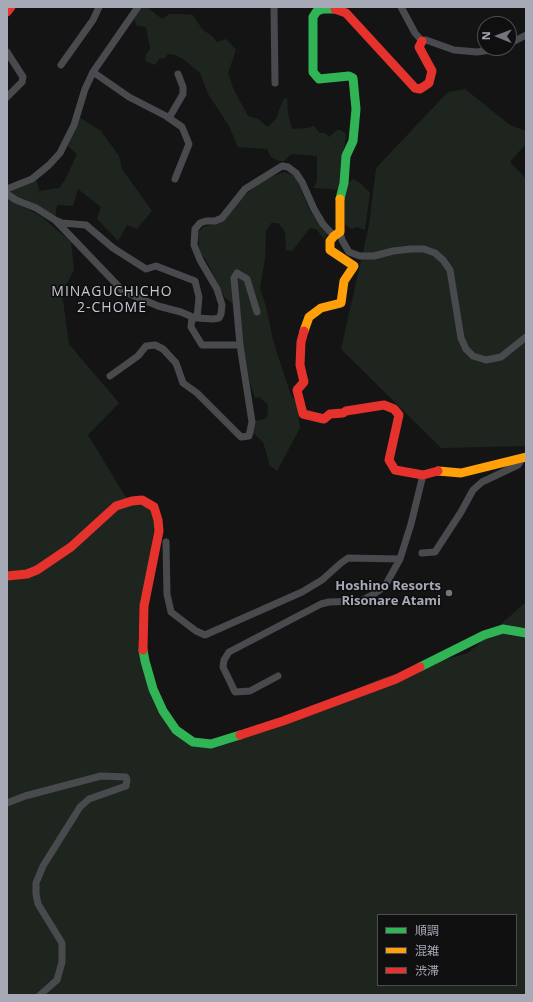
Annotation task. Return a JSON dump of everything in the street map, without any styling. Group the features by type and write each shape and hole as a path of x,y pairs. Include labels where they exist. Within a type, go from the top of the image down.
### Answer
{"street":[{"path":"7,12 11,7"},
{"path":"61,66 93,20 99,7"},
{"path":"7,189 32,179 49,165 60,153 74,125 84,89 93,72 138,7"},
{"path":"274,7 275,83"},
{"path":"401,7 415,33 422,41"},
{"path":"422,41 419,47 432,71 429,83 420,89 415,88 346,13 336,9 323,9 317,11 313,17 313,72 316,77 319,79 349,76 353,78 356,109 353,141 346,156 344,183 339,203 337,234 330,241 330,250 354,266 344,281 341,303 321,308 309,317 301,342 300,365 304,382 297,390 303,414 324,419 330,414 361,408 384,405 394,409 399,415 389,460 396,470 423,475 439,471 461,473 525,458"},
{"path":"517,40 526,35"},
{"path":"422,41 426,40 454,50 477,52"},
{"path":"7,52 22,77 22,82 7,97"},
{"path":"93,72 129,97 169,118 182,127 189,144 175,179"},
{"path":"169,118 183,94 183,87 178,74"},
{"path":"7,194 16,200 36,208 55,220 124,291 158,306 181,312 195,318 213,319 219,318 222,305 217,289 200,260 194,245 195,229 200,222 215,221 222,218 245,190 282,166 288,168 299,177 323,224 337,234 349,252 360,256 374,256 411,248 424,248 435,253 443,260 450,270 461,338 466,349 473,356 486,360 501,357 526,337"},
{"path":"55,220 86,225 113,248 146,269 156,266 195,281 199,296 195,318 191,327 202,345 240,345"},
{"path":"110,376 138,356 146,346 155,345 163,349 176,363 183,383 197,393 241,437 249,436 252,422 240,345 234,278 237,273 247,279 257,312"},
{"path":"422,553 435,552 473,490 482,482 518,465 525,458"},
{"path":"278,676 250,691 235,692 223,667 224,660 229,652 321,604 361,600 381,589 386,584 400,559 409,532 423,475"},
{"path":"7,576 28,574 37,570 71,547 116,506 132,501 142,500 154,507 158,520 159,531 144,606 145,661 153,689 163,711 176,730 193,742 211,744 283,721 396,679 484,635 503,629 526,632"},
{"path":"166,542 167,594 171,612 182,622 205,635 302,592 322,580 341,562 348,558 400,559"},
{"path":"7,803 25,796 101,776 126,777 127,780 126,786 89,798 80,807 43,866 36,883 38,904 62,942 62,962 57,980 40,995"}],"shaded area":[{"path":"142,8 148,8 162,19 169,14 193,15 202,29 217,42 226,39 236,50 228,73 233,88 248,116 258,119 268,127 276,119 283,100 287,98 288,114 292,129 314,126 320,133 325,133 329,137 337,130 341,130 346,134 341,169 341,182 337,190 314,188 317,179 317,156 291,154 284,161 279,161 271,157 267,149 238,147 229,126 208,94 200,73 183,59 175,55 168,54 165,58 159,59 155,65 145,61 146,54 150,49 146,27 137,26 134,19"},
{"path":"465,89 510,125 526,131 526,145 510,162 526,179 526,446 441,448 341,349 369,225 376,168 448,92"},
{"path":"79,117 101,131 119,156 122,169 152,211 137,229 127,225 118,241 97,219 101,207 78,189 73,206 57,205 55,220 7,193 37,181 39,191 59,188 65,180 77,154 68,146"},
{"path":"284,172 295,176 310,211 328,234 324,239 316,229 310,228 292,251 286,250 285,232 278,223 271,223 266,231 265,259 260,289 266,306 273,340 280,362 291,395 297,403 300,428 277,471 270,466 263,442 253,433 252,422 267,418 268,405 260,397 255,398 251,387 235,305 225,298 207,262 200,253 198,233 203,227 218,223 236,202 262,181"},
{"path":"353,179 360,183 370,193 365,230 357,227 351,229 345,224 345,189 349,182"},
{"path":"7,198 42,217 71,242 74,270 62,293 69,344 119,403 88,435 125,496 149,507 155,521 138,637 150,690 173,730 203,748 271,730 379,679 468,653 526,602 526,995 7,995"}],"traffic: fast":[{"path":"335,9 323,9 317,11 313,17 313,72 319,79 349,76 353,78 356,109 353,141 346,156 344,183 340,199"},
{"path":"420,667 484,635 503,629 526,633"},
{"path":"143,650 153,689 163,711 176,730 193,742 211,744 240,735"}],"traffic: slow":[{"path":"304,331 309,317 321,308 341,303 344,281 354,266 330,250 330,241 340,232 340,199"},
{"path":"438,471 461,473 526,457"}],"traffic: jam":[{"path":"7,12 11,7"},
{"path":"335,9 346,13 415,88 420,89 429,83 432,71 419,47 422,41"},
{"path":"304,331 301,342 300,365 304,382 297,390 303,414 324,419 330,414 384,405 394,409 399,415 389,460 395,470 423,475 438,471"},
{"path":"7,576 27,574 37,570 71,547 116,506 132,501 142,500 154,507 158,520 159,531 144,606 143,650"},
{"path":"240,735 283,721 396,679 420,667"}],"place":[{"name":"Hoshino Resorts Risonare Atami","path":"449,593"}],"district":[{"name":"MINAGUCHICHO 2-CHOME","path":"112,300"}]}
